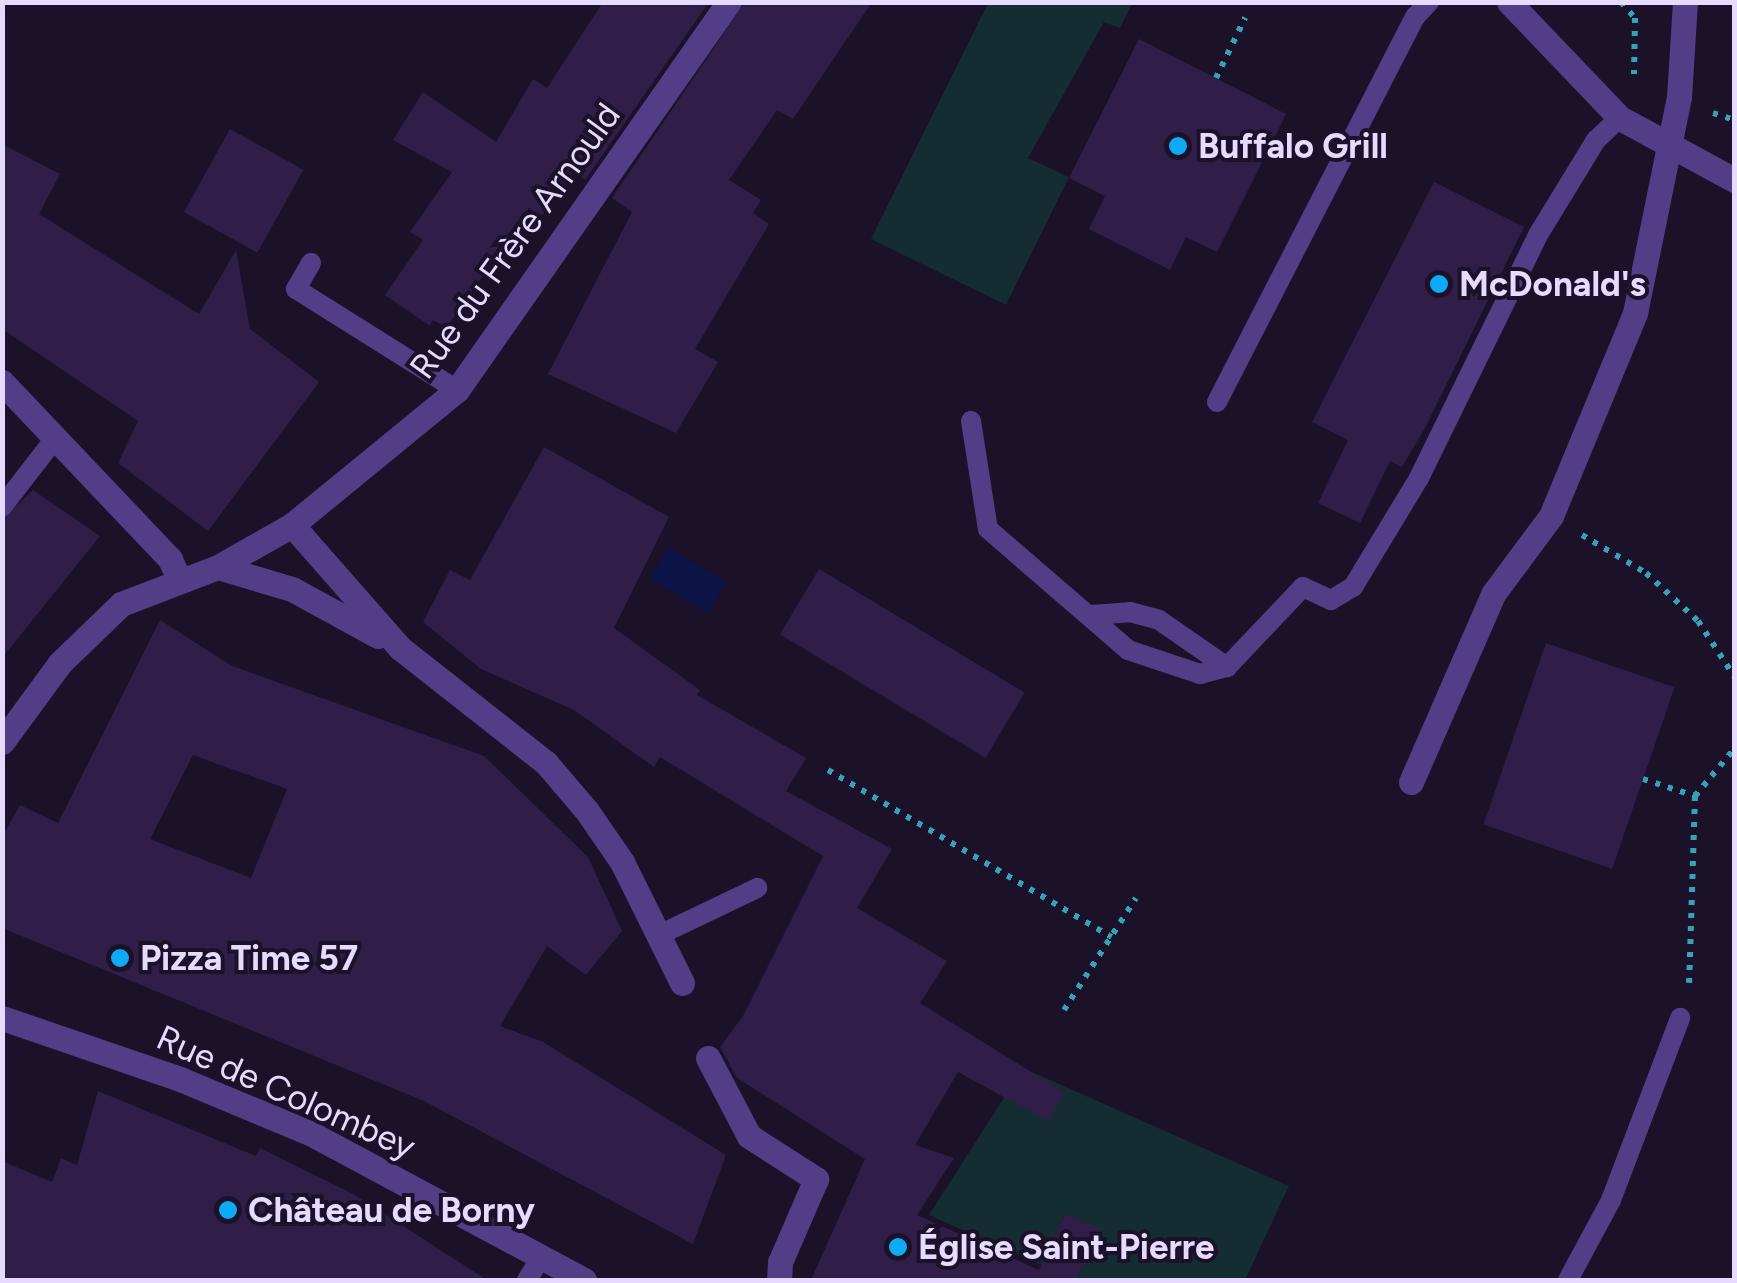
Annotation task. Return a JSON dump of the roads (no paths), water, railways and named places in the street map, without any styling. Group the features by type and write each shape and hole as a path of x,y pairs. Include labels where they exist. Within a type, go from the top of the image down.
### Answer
{"street":[{"name":"Rue du Frère Arnould","path":"2,742 60,662 121,604 218,567 292,525 457,390 729,2"},
{"path":"1509,2 1620,118 1665,147 1734,180"},
{"path":"1411,782 1493,594 1552,516 1635,312 1665,147 1679,97 1686,2"},
{"path":"2,382 170,559 180,579"},
{"path":"292,525 400,648"},
{"path":"218,567 292,589 400,648 546,764 622,862 682,983"},
{"name":"Rue de Colombey","path":"2,1018 180,1079 310,1134 584,1280"},
{"path":"708,1058 750,1136 816,1179 780,1262 779,1280"}],"lane":[{"path":"1217,402 1414,17 1429,2"},
{"path":"971,421 988,529 1128,650 1200,674 1227,667 1302,587 1332,600 1353,587 1418,478 1538,235 1596,140 1620,118"},
{"path":"311,263 296,289 457,390"},
{"path":"2,507 53,440"},
{"path":"1092,616 1130,612 1159,620 1227,667"},
{"path":"659,935 757,888"},
{"path":"1568,1280 1611,1200 1680,1018"},
{"path":"528,1280 542,1256"}],"place":[{"name":"Buffalo Grill","path":"1178,146"},
{"name":"McDonald's","path":"1439,284"},
{"name":"Pizza Time 57","path":"120,958"},
{"name":"Château de Borny","path":"228,1210"},
{"name":"Église Saint-Pierre","path":"898,1247"}]}
